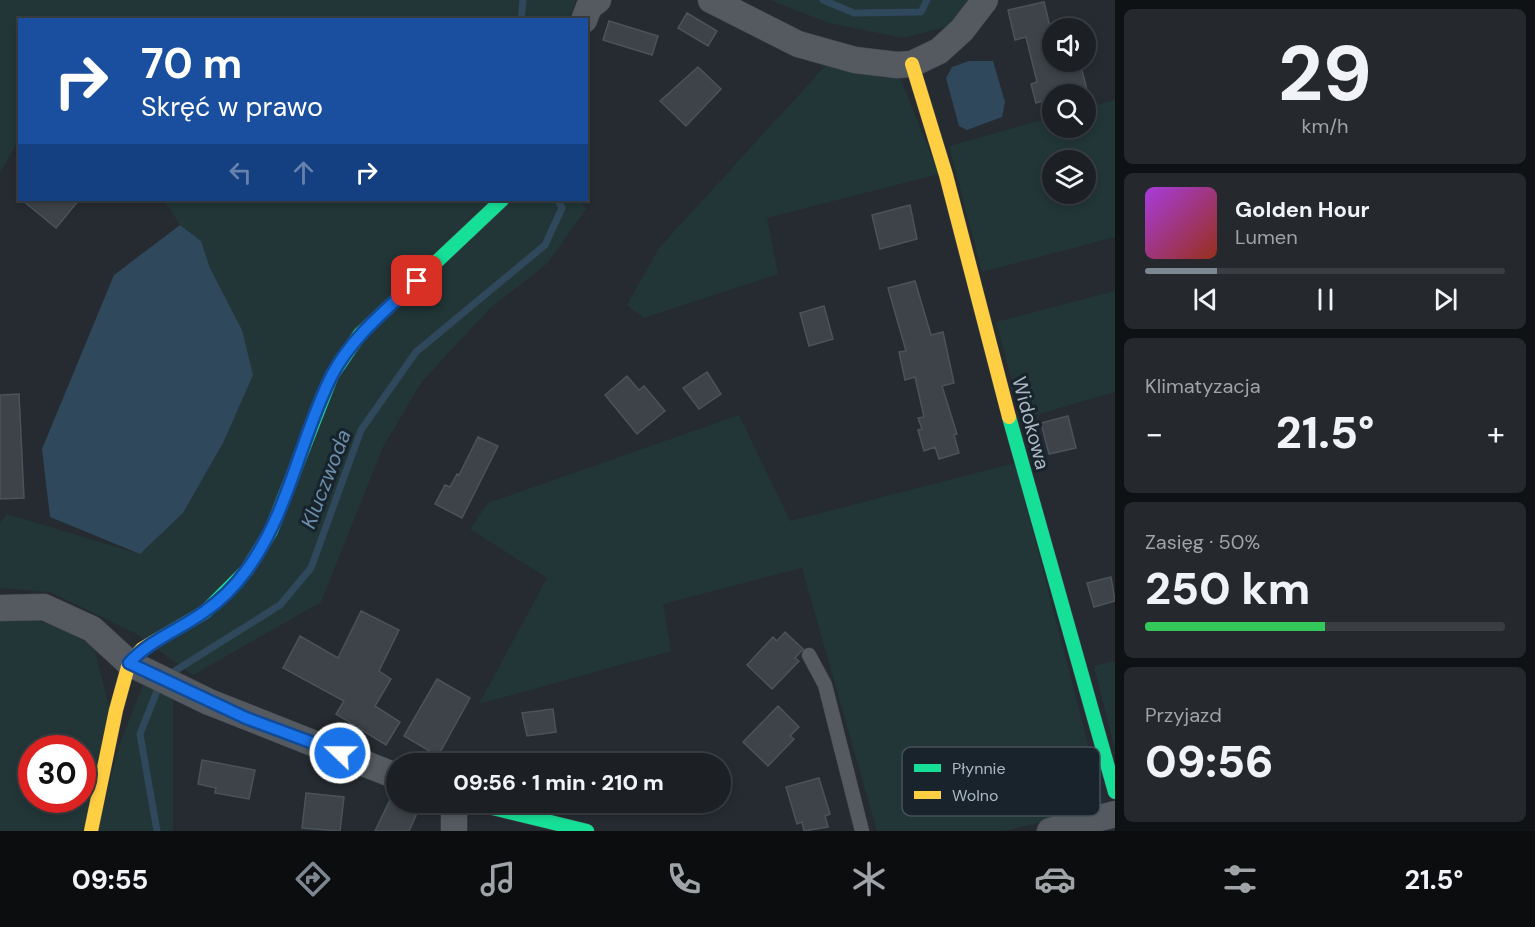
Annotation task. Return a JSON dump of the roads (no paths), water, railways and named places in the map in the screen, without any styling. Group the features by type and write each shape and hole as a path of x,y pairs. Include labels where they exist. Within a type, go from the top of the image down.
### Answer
{"street":[{"path":"585,18 589,7 598,0"},
{"path":"711,0 798,44 828,54 881,64 912,64 939,51 962,30 985,0"},
{"name":"Widokowa","path":"912,64 946,175 1026,483 1115,792"},
{"path":"91,831 116,710 129,663 142,649 205,612 247,570 271,531 332,375 345,354 379,316 501,201"},
{"path":"0,608 44,607 92,629 129,663 246,718 319,744 386,772"},
{"path":"454,813 454,831"},
{"path":"513,813 587,831"},
{"path":"1050,831 1115,814"}],"lane":[{"path":"809,655 825,685 862,831"}],"water":[{"path":"969,61 993,61 1005,102 1002,117 967,130 959,126 946,78 952,67"},
{"path":"180,225 201,241 210,268 242,330 253,375 223,443 183,513 140,554 50,517 42,449 114,275"}],"waterway":[{"name":"Kluczwoda","path":"521,18 523,0"},
{"name":"Kluczwoda","path":"823,0 854,13 921,12 927,0"},
{"name":"Kluczwoda","path":"173,672 280,605 311,568 361,430 416,352 545,245 562,208 558,201"},
{"name":"Kluczwoda","path":"157,691 140,734 157,831"}]}
